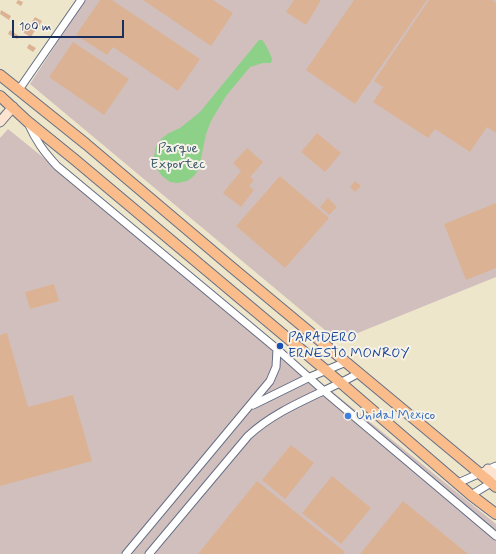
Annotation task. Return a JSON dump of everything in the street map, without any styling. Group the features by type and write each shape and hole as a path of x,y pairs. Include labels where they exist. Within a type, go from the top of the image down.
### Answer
{"main road":[{"path":"0,75 18,91 86,144 478,474 494,477"},
{"path":"0,96 27,121 74,158 326,370 471,495 496,514"},
{"path":"0,122 13,107"}],"street":[{"path":"18,91 81,0"},
{"path":"27,121 42,150 57,166 278,349 324,391 496,536"},
{"path":"126,554 251,406 270,381 276,367 278,349"},
{"path":"251,406 310,377 346,362"},
{"path":"149,554 248,436 259,426 291,407 359,373"},
{"path":"458,483 478,474"},
{"path":"471,495 494,477"}],"shaded area":[{"path":"85,0 496,0 496,277 338,341 30,84"},
{"path":"8,129 496,524 496,554 0,554 0,138"}],"green space":[{"name":"Parque Exportec","path":"259,40 263,41 268,50 272,59 271,63 263,63 250,67 226,96 211,121 206,134 199,169 194,176 187,181 178,183 170,182 162,176 156,168 154,157 156,147 161,139 180,128 200,112"}],"building":[{"path":"18,0 23,2 21,6 16,3"},
{"path":"100,0 112,0 200,59 178,91 113,47 107,55 76,35"},
{"path":"143,0 213,0 233,13 211,46"},
{"path":"294,0 321,0 306,25 286,12"},
{"path":"354,0 427,0 355,104 306,70"},
{"path":"429,0 492,0 496,3 496,133 487,127 470,152 435,129 428,138 373,102 383,87 374,81"},
{"path":"1,10 11,16 9,20 0,14"},
{"path":"35,17 42,21 39,26 32,22"},
{"path":"27,24 36,29 31,37 22,32"},
{"path":"10,30 19,36 17,39 8,34"},
{"path":"73,42 129,79 104,115 49,77"},
{"path":"29,44 36,48 33,52 27,48"},
{"path":"317,133 341,153 325,172 301,152"},
{"path":"247,148 263,162 250,177 254,180 249,186 254,190 241,207 223,193 241,171 233,163"},
{"path":"280,176 329,218 285,268 236,226"},
{"path":"355,181 361,186 355,192 350,187"},
{"path":"328,198 337,207 329,215 320,207"},
{"path":"496,203 496,268 466,280 444,224"},
{"path":"54,284 59,301 30,309 25,292"},
{"path":"7,333 28,407 73,395 92,461 0,486 0,335"},
{"path":"291,445 314,463 285,499 262,480"},
{"path":"332,476 371,508 341,544 302,513"},
{"path":"257,481 345,552 343,554 198,554"},
{"path":"403,501 468,554 360,554"}],"place":[{"name":"PARADERO ERNESTO MONROY","path":"280,346"},
{"name":"Unidal Mexico","path":"348,416"}]}
